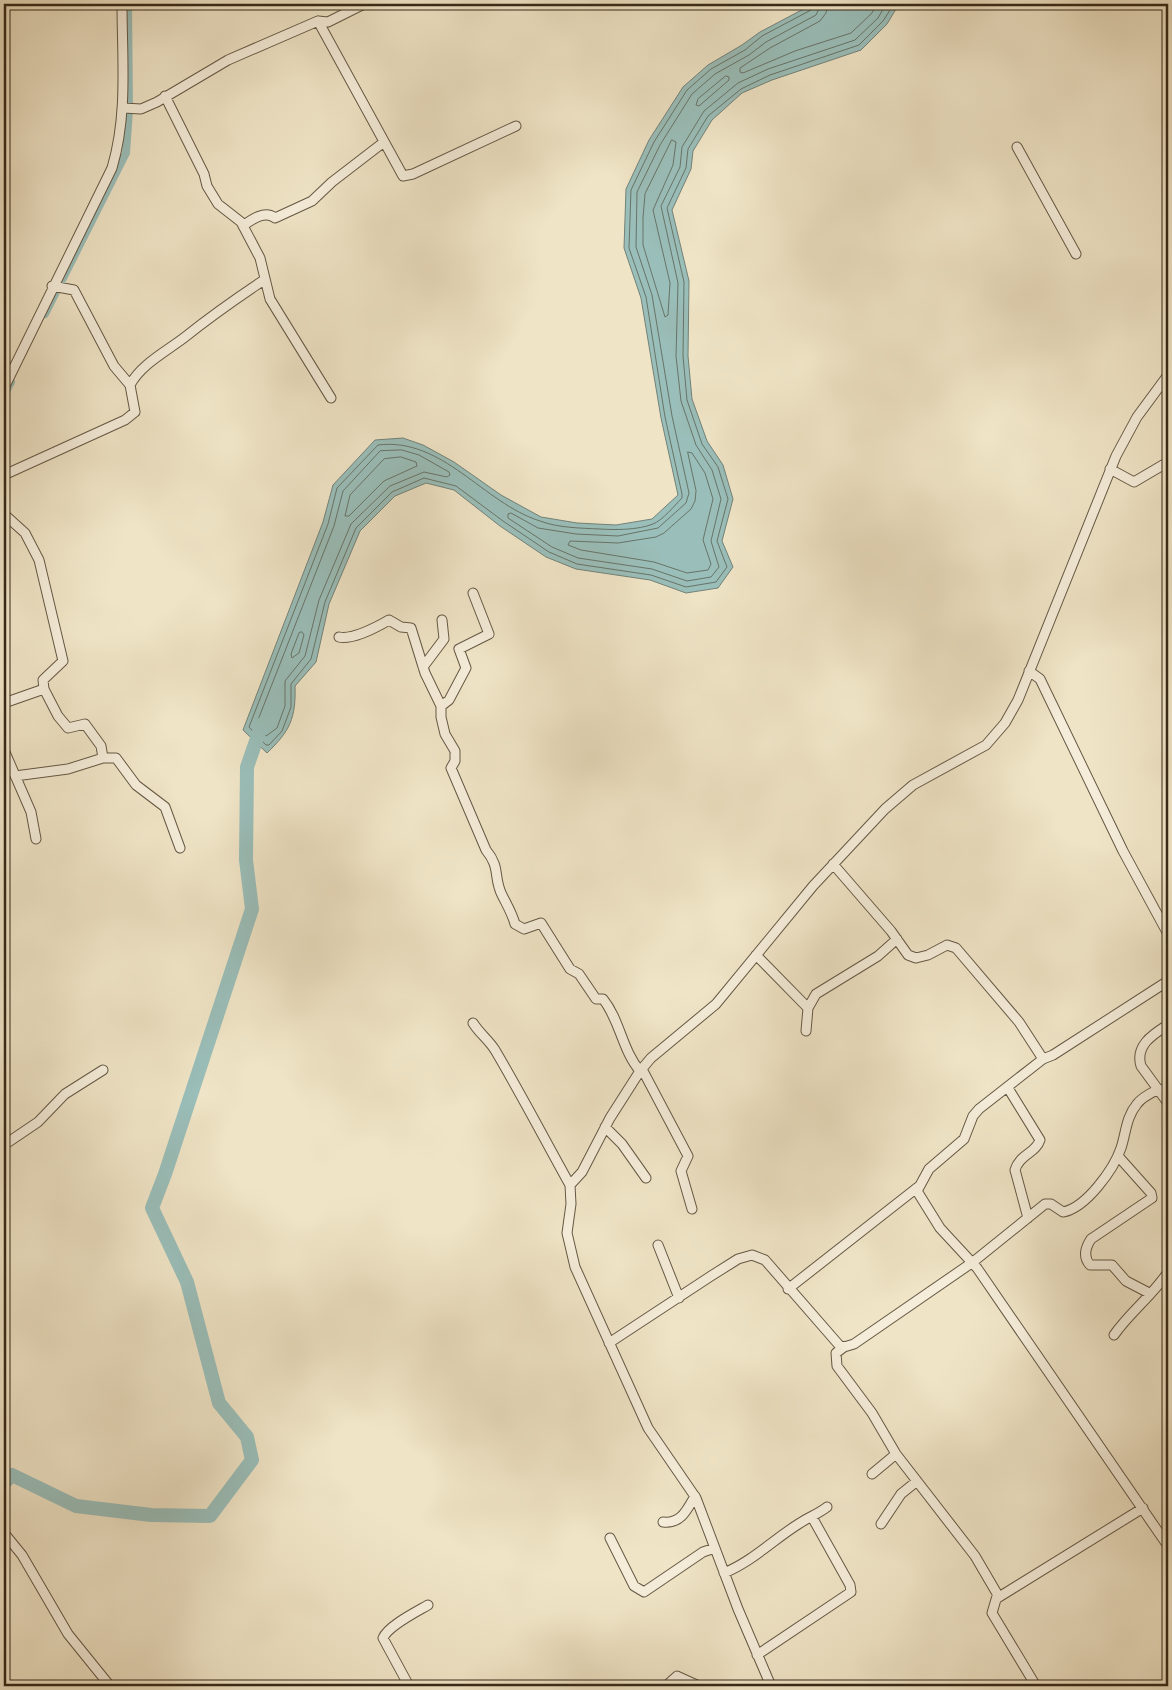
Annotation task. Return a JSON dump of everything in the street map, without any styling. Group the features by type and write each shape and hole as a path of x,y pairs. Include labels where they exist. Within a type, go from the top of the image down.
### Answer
{"street":[{"path":"4,388 58,287 110,173 119,144 125,108 122,4"},
{"path":"125,108 141,109 228,60 318,21 328,22 364,4"},
{"path":"318,21 401,174 406,177 516,126"},
{"path":"166,96 214,197 227,212 235,215 243,226 260,258 266,291 282,321 331,398"},
{"path":"243,226 254,218 264,215 275,218 312,201 332,182 384,142"},
{"path":"1017,147 1076,254"},
{"path":"130,385 134,376 159,355 198,325 251,291 264,280"},
{"path":"4,475 125,420 135,412 130,385 114,366 74,290 58,287"},
{"path":"570,1184 582,1172 643,1072 671,1041 711,1009 758,958 836,866 907,790 992,741 1010,717 1032,673 1136,417 1168,375"},
{"path":"1114,470 1129,481 1134,482 1168,462"},
{"path":"4,514 25,533 42,568 52,622 63,660 61,666 43,680 44,688 60,720 68,728 85,724 101,746 103,758"},
{"path":"441,706 449,700 466,668 459,650 489,634 473,593"},
{"path":"340,636 350,636 389,620 401,627 411,628 423,667 441,706 441,717 445,734 455,751 455,761 451,768 486,850 496,862 501,894 510,907 515,924 524,929 540,923 570,969 579,974 596,999 603,999 610,1007 620,1035 634,1064 643,1072 688,1156 681,1171 692,1210"},
{"path":"423,667 444,639 442,620"},
{"path":"1032,673 1123,851 1168,934"},
{"path":"4,703 44,688"},
{"path":"4,750 31,812 36,839"},
{"path":"16,776 68,768 103,758 118,760 136,785 165,808 180,848"},
{"path":"836,866 897,939 908,955 916,958 928,955 947,945 956,948 1019,1022 1043,1059"},
{"path":"806,1031 808,1008 820,990 870,961 897,939"},
{"path":"758,958 808,1008"},
{"path":"788,1289 918,1187 932,1165 961,1143 970,1129 975,1112 1043,1059 1168,981"},
{"path":"1168,981 1166,993 1168,998"},
{"path":"473,1023 480,1034 490,1043 514,1082 521,1098 570,1184 572,1204 567,1233 570,1251 612,1341 648,1428 695,1496 715,1548 728,1571 769,1685"},
{"path":"1168,1027 1166,1026 1147,1038 1140,1058 1141,1066 1159,1088 1168,1103"},
{"path":"4,1145 38,1122 65,1094 103,1070"},
{"path":"1008,1088 1040,1140 1038,1146 1023,1156 1015,1170 1028,1218"},
{"path":"1036,1686 992,1612 997,1596 975,1556 896,1454 872,1413 837,1366 836,1353 844,1347 857,1342 973,1262 1048,1203 1063,1212 1073,1209 1104,1180 1118,1156 1133,1109 1141,1099 1159,1088"},
{"path":"608,1129 646,1178"},
{"path":"1118,1156 1151,1193 1152,1198 1091,1239 1086,1247 1085,1255 1090,1265 1099,1267 1112,1265 1126,1281 1149,1293"},
{"path":"918,1187 920,1197 940,1228 973,1262 1168,1546"},
{"path":"658,1246 679,1298"},
{"path":"612,1341 738,1259 752,1255 765,1260 788,1289 844,1347"},
{"path":"1114,1335 1149,1293 1159,1286 1168,1272"},
{"path":"872,1474 896,1454"},
{"path":"881,1524 902,1494 917,1481"},
{"path":"663,1522 671,1523 679,1519 695,1496"},
{"path":"728,1571 802,1521 827,1507"},
{"path":"997,1596 1003,1596 1143,1508"},
{"path":"757,1655 851,1592 850,1585 812,1517"},
{"path":"5,1535 27,1562 68,1634 110,1686"},
{"path":"610,1538 634,1586 644,1592 703,1552 715,1548"},
{"path":"409,1686 384,1642 383,1636 428,1604"},
{"path":"666,1686 674,1677 699,1686"}],"water":[{"path":"813,4 899,4 887,24 861,50 772,80 742,93 712,120 693,151 691,169 672,210 689,281 688,356 692,399 707,441 723,465 733,499 722,541 733,567 718,588 686,593 650,580 576,569 546,557 500,526 454,490 426,483 395,496 360,531 329,604 316,662 295,686 293,715 290,723 281,738 267,753 243,730 323,522 333,485 375,440 403,438 423,445 454,462 501,495 541,517 577,523 616,525 652,519 678,495 661,418 641,298 624,248 626,189 649,140 683,87 708,65 760,32"}],"waterway":[{"path":"45,314 126,153 129,110 128,4"},
{"path":"4,396 11,382"},
{"path":"4,1483 12,1475 76,1506 151,1515 210,1516 252,1460 247,1437 219,1403 187,1282 152,1208 165,1174 252,909 246,860 247,767 262,724"}]}
